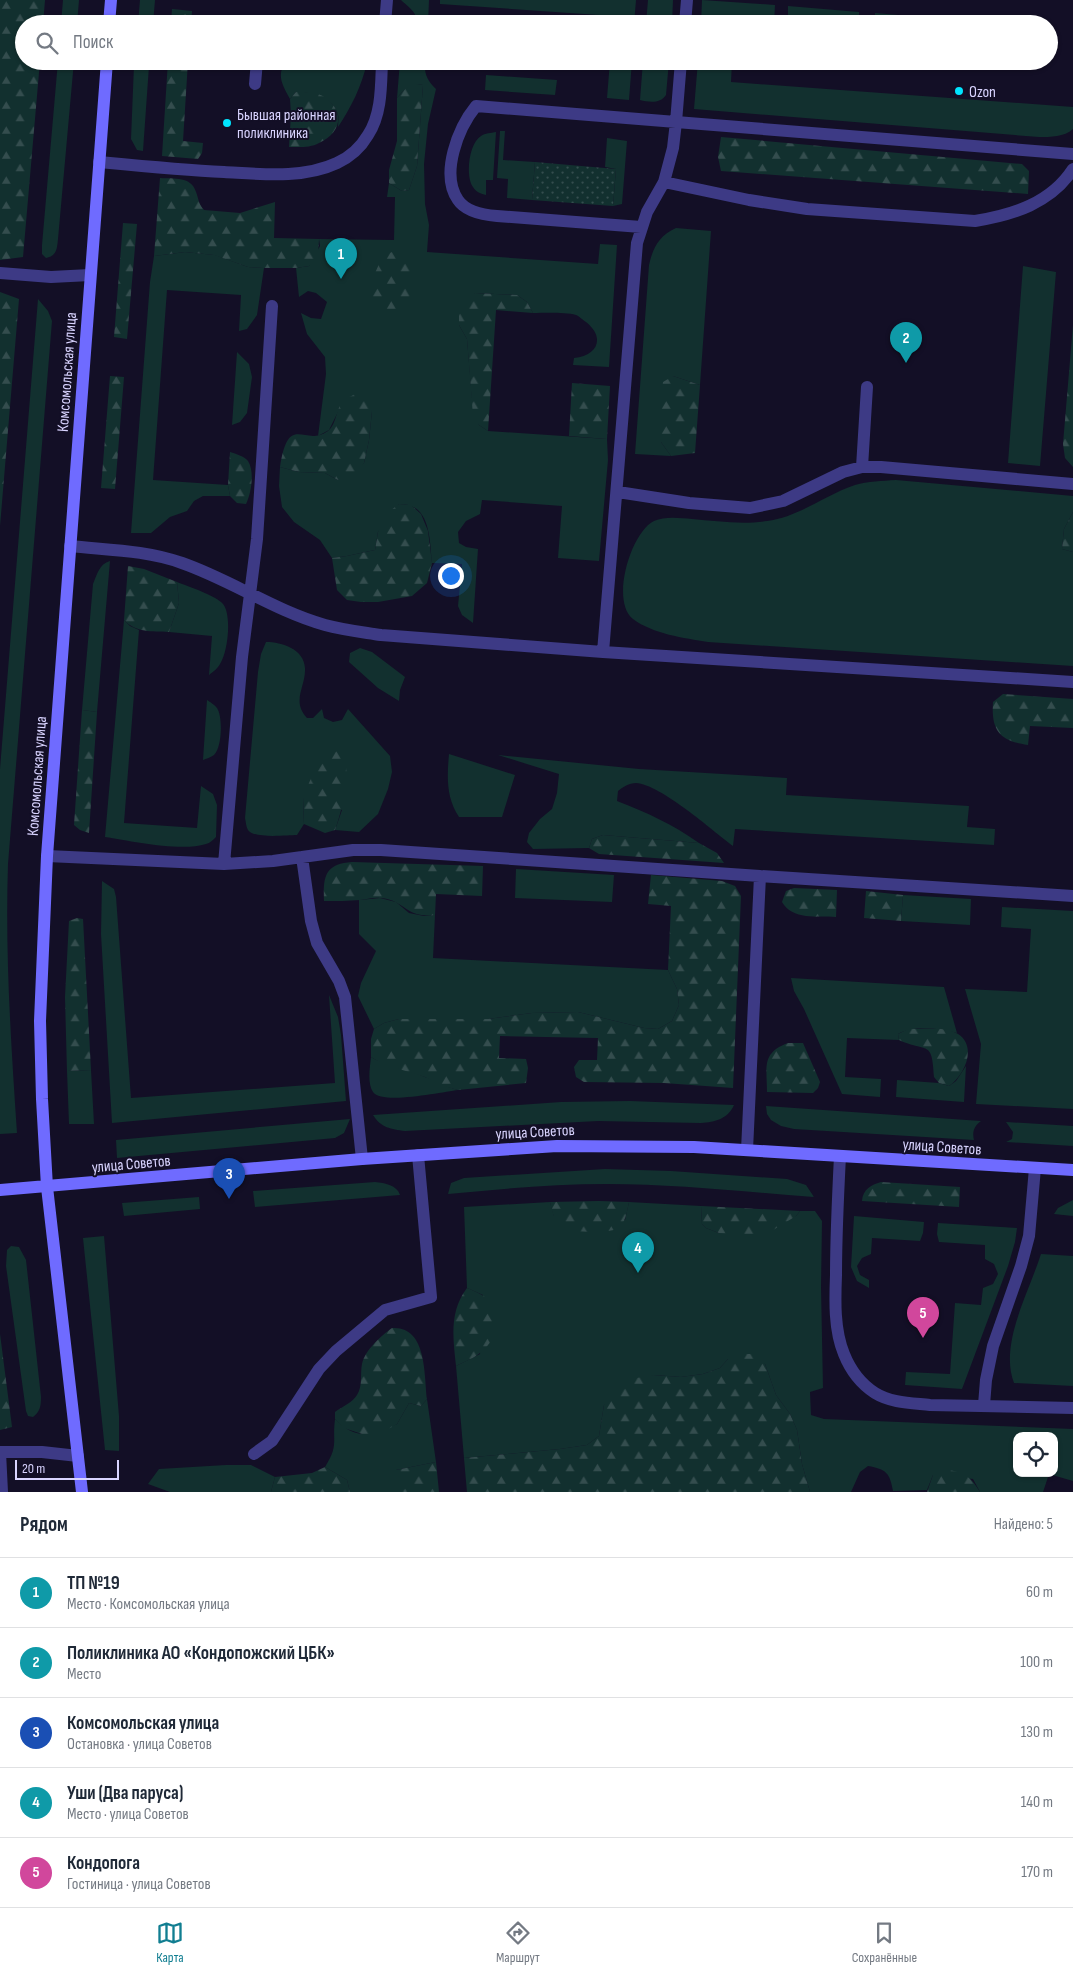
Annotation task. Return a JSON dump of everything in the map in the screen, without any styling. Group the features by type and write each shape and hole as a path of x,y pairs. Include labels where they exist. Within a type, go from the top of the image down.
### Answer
{"street":[{"path":"110,15 111,0"},
{"name":"Комсомольская улица","path":"82,1492 47,1187 40,1021 47,856 105,70"},
{"name":"улица Советов","path":"0,1190 362,1159 557,1146 667,1146 1073,1170"}],"lane":[{"path":"386,15 387,0"},
{"path":"686,15 687,0"},
{"path":"255,84 256,70"},
{"path":"99,162 216,172 271,174 304,171 337,163 360,146 374,125 380,97 382,70"},
{"path":"604,652 635,262 641,227 664,182 673,148 681,70"},
{"path":"641,227 497,216 478,213 466,208 458,201 453,187 451,171 453,154 458,138 469,114 476,106 1073,154"},
{"path":"664,182 807,210 975,221 996,218 1020,210 1045,198 1059,187 1073,169"},
{"path":"0,273 51,277 90,275"},
{"path":"224,864 242,657 258,530 272,306"},
{"path":"862,467 867,387"},
{"path":"618,492 689,503 750,508 783,501 833,476 862,467 889,467 1073,484"},
{"path":"70,546 164,557 212,574 305,618 348,630 381,635 604,652 1073,682"},
{"path":"47,856 250,864 353,850 400,850 1073,896"},
{"path":"302,857 316,943 339,981 345,997 362,1159"},
{"path":"747,1150 760,876"},
{"path":"254,1454 272,1440 319,1369 336,1351 385,1310 431,1296 418,1155"},
{"path":"840,1156 836,1253 836,1317 839,1340 844,1355 852,1371 864,1385 876,1394 892,1400 930,1405 1073,1408"},
{"path":"984,1405 986,1380 993,1346 1021,1266 1029,1236 1035,1168"},
{"path":"2,1492 0,1452 42,1452 78,1456"}],"green space":[{"path":"0,0 45,0 44,15 15,15 15,70 39,70 23,257 0,260"},
{"path":"63,0 79,0 78,15 62,15"},
{"path":"140,0 155,0 154,15 139,15"},
{"path":"401,0 429,0 428,15 415,15"},
{"path":"440,0 636,0 635,15 599,15 440,4"},
{"path":"648,0 673,0 672,15 647,15"},
{"path":"702,0 775,5 774,15 701,15"},
{"path":"788,6 859,12 859,15 788,15"},
{"path":"172,9 192,11 192,15 172,15"},
{"path":"875,13 898,15 875,15"},
{"path":"57,70 73,70 56,251 46,258 42,254"},
{"path":"134,70 149,70 143,151 137,150 131,139"},
{"path":"167,70 187,70 183,141 203,143 202,153 198,159 162,156"},
{"path":"365,70 356,96 338,127 336,109 327,100 308,93 296,92 290,99 281,80 281,71"},
{"path":"399,70 425,70 430,83 436,89 428,124 424,164 425,204 429,225 427,252 598,264 600,244 617,245 609,367 573,365 574,358 588,354 596,345 596,334 586,322 571,314 533,313 527,302 517,295 475,293 459,325 467,339 472,398 479,425 488,431 607,439 608,460 599,561 558,558 562,506 482,500 480,514 466,521 458,532 459,543 466,547 478,549 473,623 462,615 458,606 462,564 432,563 430,539 426,523 418,510 410,505 399,504 378,532 375,550 332,558 320,540 294,522 282,507 279,486 280,467 299,472 325,473 338,480 364,463 372,411 340,408 329,430 318,436 326,374 325,357 307,334 301,313 311,318 321,319 327,302 316,293 308,291 299,297 296,268 309,266 320,246 319,239 394,240 395,197 387,197 389,183 402,191 409,190 417,166 423,85 408,87 397,98"},
{"path":"609,70 631,70 629,100 607,98"},
{"path":"642,70 668,70 666,95 664,98 651,102 640,100"},
{"path":"697,70 732,70 731,82 1073,107 1073,129 1053,137 1039,137 694,109"},
{"path":"486,75 557,80 555,95 485,90"},
{"path":"412,84 423,85 417,166 409,190 402,191 389,183 389,170 397,141 397,98"},
{"path":"296,92 323,96 336,110 338,123 336,129 326,139 316,145 289,147 290,99"},
{"path":"500,131 505,131 503,160 535,162 532,200 507,198 508,179 497,178"},
{"path":"496,132 493,180 486,180 486,195 476,190 471,182 469,168 471,152 481,136"},
{"path":"721,137 1022,164 1029,171 1028,194 721,171 718,157"},
{"path":"607,138 627,141 622,204 613,206 616,169 605,167"},
{"path":"535,162 616,169 613,206 532,200"},
{"path":"160,178 181,179 190,183 194,187 204,210 240,213 275,202 274,238 319,239 318,256 309,266 264,268 248,267 214,255 185,252 154,256"},
{"path":"123,223 137,224 127,339 114,337"},
{"path":"676,228 711,231 700,385 673,376 661,442 671,456 635,454 649,265 661,238"},
{"path":"395,251 406,255 409,262 411,288 407,308 393,313 378,314 371,303 372,280 383,255"},
{"path":"185,252 215,255 248,267 264,268 257,315 247,329 239,331 241,295 167,290 153,480 228,485 230,496 203,496 194,501 187,511 170,517 151,533 131,533 150,282 154,256"},
{"path":"1023,266 1056,272 1040,466 1008,463"},
{"path":"0,292 19,299 0,526"},
{"path":"475,293 517,295 527,302 533,313 496,310 488,431 479,425 473,416 467,339 459,325 459,311 465,299"},
{"path":"38,299 48,311 52,321 8,864 7,898 8,965 17,1133 0,1134 0,769"},
{"path":"1073,325 1073,467 1065,458 1063,444"},
{"path":"237,352 249,364 252,377 247,413 240,422 232,425"},
{"path":"110,376 124,377 115,489 101,488"},
{"path":"673,376 700,385 695,453 671,456 661,442 656,430 663,382"},
{"path":"572,383 610,386 607,439 569,436"},
{"path":"355,394 366,397 372,411 364,463 350,478 338,480 325,473 299,472 280,467 288,440 293,435 312,436 328,431 333,424 341,403"},
{"path":"230,452 240,455 248,461 250,466 252,483 246,504 237,503 230,496 228,485"},
{"path":"896,480 1073,496 1073,512 1064,529 1062,549 1073,552 1073,666 708,642 669,635 650,628 633,619 626,610 623,598 623,583 626,567 638,538 654,521 663,518 673,518 739,523 779,519 855,485"},
{"path":"399,504 411,505 421,514 428,531 432,563 427,583 412,596 378,602 347,600 337,590 332,558 375,550 378,532 386,514"},
{"path":"1073,512 1073,552 1062,549 1064,529"},
{"path":"110,561 97,712 82,710 93,584 101,567"},
{"path":"128,566 144,569 177,582 179,603 169,632 139,629 124,620"},
{"path":"177,582 214,597 226,609 228,634 225,651 219,665 209,675 212,636 169,632 179,603"},
{"path":"124,620 130,626 139,630 124,823 197,828 201,786 213,794 217,805 216,837 207,844 183,847 105,837"},
{"path":"266,642 279,643 291,648 304,661 305,675 300,694 300,706 307,718 313,718 322,709 324,718 333,722 342,720 348,709 390,756 392,772 388,789 378,814 359,832 335,830 342,810 303,797 304,824 297,835 264,836 251,833 247,829 245,818 258,672 261,654"},
{"path":"360,648 372,652 405,677 400,690 399,701 378,688 349,662 350,653"},
{"path":"1003,694 1073,699 1073,728 1030,726 1028,745 1010,741 999,733 994,720 993,702"},
{"path":"207,700 219,712 221,732 217,751 214,755 203,760"},
{"path":"82,710 97,712 89,833 80,830 74,825"},
{"path":"338,751 346,759 344,795 335,830 325,833 304,824 303,797 315,769 325,754"},
{"path":"449,754 515,775 502,817 459,817 450,794 448,779"},
{"path":"498,755 639,769 787,778 786,795 969,806 967,827 995,829 994,845 735,829 733,846 672,799 646,785 636,783 629,784 618,791 617,801 660,819 699,843 603,835 592,839 589,848 533,849 527,842 529,833 540,819 552,809 557,793 559,774"},
{"path":"603,835 699,843 717,853 724,863 599,854 589,848 592,839"},
{"path":"352,862 483,866 482,896 436,894 435,915 411,912 388,899 324,901 325,878 328,873 336,865"},
{"path":"516,869 614,875 612,902 515,898"},
{"path":"651,875 722,881 735,886 741,896 733,1088 664,1083 584,1082 576,1077 574,1067 579,1060 597,1060 598,1038 500,1036 499,1058 526,1059 528,1068 526,1083 458,1090 383,1064 371,1057 371,1039 374,1029 384,1023 399,1019 488,1019 532,1013 578,1012 644,1028 658,1029 672,1021 679,1005 677,989 668,970 671,906 648,904"},
{"path":"102,881 114,889 116,897 131,1098 335,1083 329,995 338,1017 341,1035 346,1101 112,1123 101,934"},
{"path":"794,888 837,890 836,917 806,916 786,908 782,902 786,891"},
{"path":"866,891 903,895 901,921 864,918"},
{"path":"903,895 971,899 970,925 901,921"},
{"path":"380,898 396,902 409,913 424,916 435,915 433,958 668,970 677,989 679,1005 672,1021 658,1029 644,1028 578,1012 532,1013 488,1019 399,1019 384,1023 374,1029 358,996 361,983 376,951 359,934 359,900"},
{"path":"1002,907 1073,911 1073,1109 976,1104 981,1044 965,989 1027,992 1031,929 1001,927"},
{"path":"77,918 83,919 91,1070 67,1071 65,997 69,921"},
{"path":"791,978 944,987 957,1033 919,1028 898,1034 899,1040 847,1038 845,1077 881,1079 880,1097 842,1094 794,991"},
{"path":"933,1028 953,1031 964,1040 967,1046 967,1061 960,1075 949,1086 939,1083 934,1077 932,1057 927,1049 899,1040 898,1034 908,1029"},
{"path":"788,1043 803,1043 820,1082 818,1088 813,1093 767,1092 767,1062 769,1056 773,1051"},
{"path":"371,1057 458,1090 400,1098 379,1096 373,1092 370,1084"},
{"path":"966,1066 964,1102 896,1097 897,1080 939,1083 949,1086 956,1081"},
{"path":"91,1070 94,1124 69,1124 67,1071"},
{"path":"630,1101 734,1105 725,1117 701,1123 598,1121 405,1131 379,1123 373,1115 561,1102"},
{"path":"766,1106 981,1121 974,1129 974,1140 794,1129 781,1126 771,1120 767,1114"},
{"path":"350,1119 344,1133 335,1138 117,1158 116,1140"},
{"path":"1006,1122 1073,1126 1073,1146 1006,1142 1012,1139 1013,1132"},
{"path":"605,1169 671,1171 787,1179 806,1185 814,1197 633,1184 547,1186 448,1194 451,1183 464,1178"},
{"path":"375,1182 393,1187 400,1195 255,1207 253,1191"},
{"path":"881,1182 960,1187 959,1207 862,1201 864,1193 868,1188"},
{"path":"199,1197 200,1209 124,1216 122,1203"},
{"path":"1073,1200 1073,1216 1054,1214 1058,1208"},
{"path":"550,1202 554,1216 625,1220 629,1202 701,1206 702,1224 706,1228 719,1233 796,1216 800,1211 815,1211 822,1221 823,1388 810,1392 811,1415 824,1419 1073,1429 1073,1481 1058,1477 1058,1432 1013,1432 1013,1477 1048,1477 1043,1492 980,1492 973,1479 933,1475 927,1490 893,1491 889,1476 883,1470 868,1466 860,1472 851,1492 810,1492 802,1464 797,1430 790,1414 776,1395 765,1364 728,1359 720,1368 703,1374 681,1377 653,1375 604,1405 599,1436 587,1445 464,1458 456,1366 480,1354 483,1295 467,1288 464,1207"},
{"path":"550,1202 629,1202 626,1217 619,1227 598,1232 566,1229 559,1225 555,1219"},
{"path":"701,1206 800,1211 796,1216 765,1235 719,1233 706,1228 702,1224"},
{"path":"854,1216 924,1222 920,1241 872,1238 871,1254 862,1258 857,1266 860,1275 869,1280 869,1288 857,1281 851,1267"},
{"path":"938,1223 1017,1228 1008,1266 962,1389 905,1385 906,1372 950,1374 955,1303 981,1305 983,1288 993,1284 998,1274 994,1264 985,1259 985,1245 939,1242 937,1234"},
{"path":"104,1236 119,1416 119,1451 105,1450 83,1238"},
{"path":"11,1246 19,1247 26,1260 41,1397 40,1408 33,1417 28,1416 26,1411 6,1266 7,1250"},
{"path":"1041,1254 1073,1256 1073,1386 1014,1383 1010,1368 1010,1352 1017,1318"},
{"path":"467,1288 490,1301 498,1315 498,1323 496,1331 487,1346 474,1357 456,1366 453,1335 455,1316 457,1306"},
{"path":"392,1328 403,1329 412,1335 418,1343 424,1365 427,1399 421,1406 409,1403 397,1424 380,1434 365,1435 344,1428 335,1419 335,1412 355,1398 360,1388 361,1368 366,1354"},
{"path":"0,1334 12,1427 0,1430"},
{"path":"740,1354 754,1354 765,1364 776,1395 790,1414 797,1430 802,1464 810,1492 467,1492 464,1458 587,1445 599,1436 604,1405 610,1393 631,1379 653,1375 681,1377 703,1374 720,1368 728,1359"},
{"path":"427,1399 436,1462 396,1470 396,1492 350,1492 347,1480 325,1467 334,1448 335,1419 351,1431 364,1434 372,1433 397,1424 409,1403 421,1406"},
{"path":"436,1462 439,1492 396,1492 396,1470"},
{"path":"251,1465 275,1477 271,1492 170,1492 148,1484 159,1469"},
{"path":"325,1467 347,1480 350,1492 271,1492 275,1477 312,1473"},
{"path":"939,1468 963,1474 972,1481 980,1492 927,1492 933,1475"}],"place":[{"name":"Ozon","path":"959,91"},
{"name":"Бывшая районная поликлиника","path":"227,123"},
{"name":"ТП №19","path":"341,279"},
{"name":"Поликлиника АО «Кондопожский ЦБК»","path":"906,363"},
{"name":"Комсомольская улица","path":"229,1199"},
{"name":"Уши (Два паруса)","path":"638,1273"},
{"name":"Кондопога","path":"923,1338"}]}
